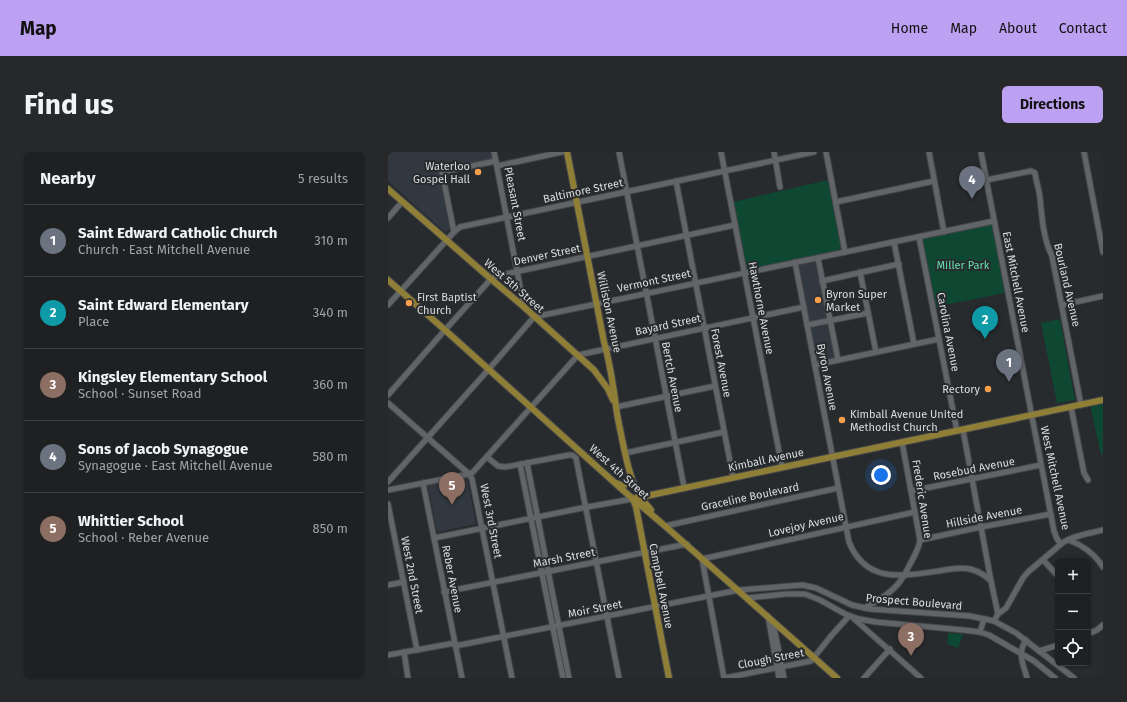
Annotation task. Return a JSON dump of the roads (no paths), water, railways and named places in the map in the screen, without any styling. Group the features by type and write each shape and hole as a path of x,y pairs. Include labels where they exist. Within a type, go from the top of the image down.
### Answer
{"main road":[{"name":"Williston Avenue","path":"567,152 630,476 640,497 665,526"},
{"name":"West 5th Street","path":"388,189 594,370 604,382 616,407"},
{"name":"West 4th Street","path":"388,280 632,499 687,544 837,678"},
{"name":"Kimball Avenue","path":"632,499 1103,400"},
{"path":"612,480 624,485 629,483 630,476"},
{"path":"653,512 650,506 650,500 662,492"},
{"name":"Campbell Avenue","path":"632,499 636,507 669,678"}],"street":[{"name":"Pleasant Street","path":"494,152 524,307"},
{"path":"454,232 442,172 562,152"},
{"name":"Bertch Avenue","path":"619,152 684,488"},
{"name":"Hawthorne Avenue","path":"721,152 782,467"},
{"path":"774,152 780,187"},
{"name":"Baltimore Street","path":"388,305 454,232 464,226 814,152"},
{"path":"826,152 845,252"},
{"path":"929,152 944,232"},
{"name":"East Mitchell Avenue","path":"981,152 1031,415"},
{"path":"1084,152 1103,252"},
{"name":"Bourland Avenue","path":"986,180 1031,171 1035,173 1047,246 1052,256 1081,405"},
{"name":"Forest Avenue","path":"676,181 733,477"},
{"path":"836,202 934,181"},
{"path":"388,218 402,202"},
{"name":"Vermont Street","path":"534,317 994,221"},
{"name":"Denver Street","path":"490,279 518,271 735,225"},
{"name":"Carolina Avenue","path":"919,237 939,339 972,480 998,614"},
{"path":"894,242 914,344"},
{"path":"818,258 838,360"},
{"name":"Byron Avenue","path":"795,262 849,542 856,556 868,567 882,573 904,576"},
{"path":"822,280 898,264"},
{"path":"860,272 876,352"},
{"path":"388,395 490,279"},
{"path":"1062,305 1103,296"},
{"name":"Bayard Street","path":"578,355 804,307"},
{"path":"807,325 868,313"},
{"path":"395,489 388,482 489,370 534,317"},
{"path":"815,365 939,339"},
{"path":"388,490 469,474 475,470 578,355"},
{"path":"616,407 715,386"},
{"name":"West 3rd Street","path":"388,403 469,474 474,483 512,678"},
{"path":"1071,407 1084,473 1088,480"},
{"name":"West Mitchell Avenue","path":"1031,415 1051,514 1056,535 1061,544"},
{"path":"625,453 724,432"},
{"name":"Frederic Avenue","path":"864,608 888,594 897,586 917,552 920,540 902,442"},
{"path":"487,457 501,467 569,455 574,456 577,461 619,678"},
{"path":"527,463 569,678"},
{"path":"520,464 563,678"},
{"name":"Rosebud Avenue","path":"911,491 1041,465"},
{"name":"Reber Avenue","path":"422,483 462,678"},
{"name":"Graceline Boulevard","path":"665,526 838,488"},
{"name":"Kimball Avenue","path":"434,538 632,499"},
{"name":"West 2nd Street","path":"388,504 417,650"},
{"name":"Lovejoy Avenue","path":"702,559 915,512"},
{"name":"Hillside Avenue","path":"920,540 1051,514"},
{"path":"994,621 998,614 1006,608 1028,572 1061,544 1068,540 1103,530"},
{"path":"1068,540 1090,551 1103,567"},
{"name":"Marsh Street","path":"444,592 687,544"},
{"path":"702,559 724,678"},
{"path":"1043,560 1055,573"},
{"path":"904,576 965,568 978,572 992,580"},
{"path":"388,585 404,582"},
{"name":"Prospect Boulevard","path":"739,590 807,586 816,588 842,601 864,608 957,615 994,621 1026,640 1074,678"},
{"name":"Moir Street","path":"388,655 504,637 739,590"},
{"name":"Prospect Boulevard","path":"748,598 786,594 805,594 820,600 841,613 851,617 876,622 980,632 1034,661 1055,678"},
{"path":"855,606 851,617 890,649 921,678"},
{"path":"768,616 784,678"},
{"name":"Clough Street","path":"724,678 811,661 851,617"},
{"path":"980,632 984,619"},
{"path":"773,620 780,667 779,678"},
{"path":"1091,633 1103,625"},
{"path":"1026,640 1021,647 1020,653 1027,678"},
{"path":"1039,651 1055,646"},
{"path":"864,678 890,649"},
{"path":"404,652 408,678"}],"place":[{"name":"Waterloo Gospel Hall","path":"478,172"},
{"name":"Sons of Jacob Synagogue","path":"972,199"},
{"name":"Byron Super Market","path":"818,300"},
{"name":"First Baptist Church","path":"409,303"},
{"name":"Saint Edward Elementary","path":"985,339"},
{"name":"Saint Edward Catholic Church","path":"1009,382"},
{"name":"Rectory","path":"988,389"},
{"name":"Kimball Avenue United Methodist Church","path":"842,420"},
{"name":"Whittier School","path":"452,505"},
{"name":"Kingsley Elementary School","path":"911,656"}],"park label":[{"name":"Miller Park","path":"963,265"}]}
